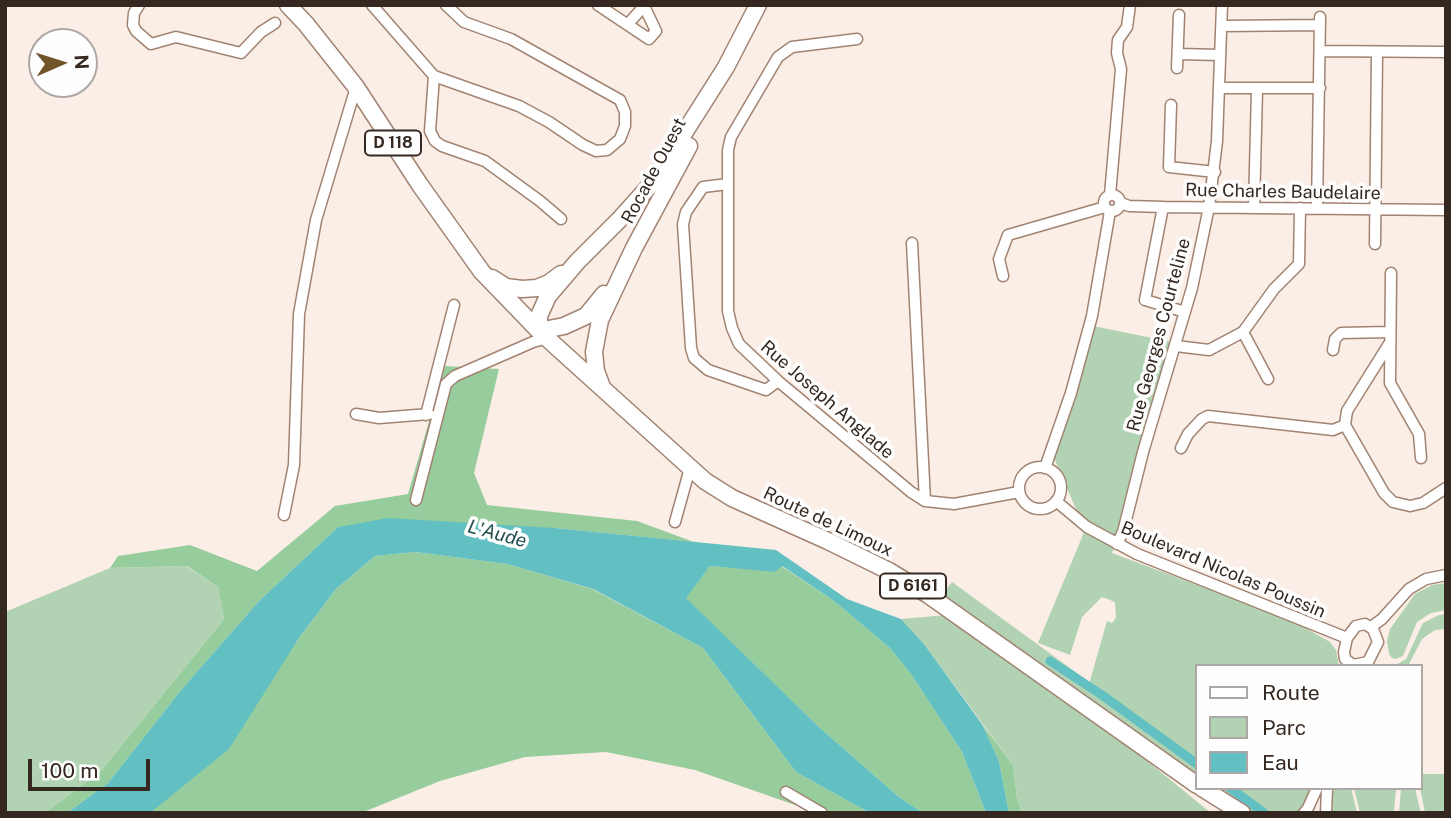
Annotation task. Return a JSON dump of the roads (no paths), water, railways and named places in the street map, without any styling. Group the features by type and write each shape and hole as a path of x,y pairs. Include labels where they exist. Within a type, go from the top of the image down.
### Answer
{"main road":[{"name":"Rocade Ouest","path":"603,388 596,371 594,352 600,320 634,248 706,115 726,67 758,5"},
{"name":"D 118","path":"294,11 356,87 420,185 482,272 539,337"},
{"name":"Rocade Ouest","path":"539,337 539,316 548,296 653,182 726,67"},
{"path":"539,337 586,316 601,300 634,248"},
{"name":"Rocade Ouest","path":"482,272 506,287 537,288 549,283 577,262"},
{"name":"D 6161","path":"539,337 603,388 623,408"},
{"name":"D 6161","path":"539,337 601,394 623,408"},
{"name":"Route de Limoux","path":"623,408 690,468 732,498 855,554 927,594 1196,786"},
{"name":"D 6161","path":"1201,790 1224,813"},
{"name":"D 6161","path":"1203,790 1242,813"}],"street":[{"path":"139,5 134,13 133,25 151,44 176,37 240,53 261,32 275,23"},
{"path":"372,5 434,76 472,87 519,106 596,151 607,150 620,139 625,126 625,112 620,100 511,39 464,22 446,5"},
{"path":"598,5 649,39 656,31 645,6 628,24"},
{"path":"1045,468 1071,393 1093,316 1108,209 1105,200 1110,195 1121,69 1116,53 1118,40 1127,27 1130,5"},
{"name":"Rue Georges Courteline","path":"1117,544 1123,532 1143,452 1176,346 1209,207 1215,172 1222,5"},
{"path":"1177,68 1179,15"},
{"path":"1222,26 1320,21 1317,208"},
{"name":"Rue Joseph Anglade","path":"857,39 792,47 778,58 732,137 728,150 728,311 739,344 778,381 925,501"},
{"path":"1321,51 1446,52"},
{"path":"1375,244 1377,53"},
{"path":"1178,54 1220,55"},
{"path":"434,76 430,131 435,141 485,161 561,219"},
{"path":"284,515 294,465 299,314 316,220 356,87"},
{"path":"1219,88 1320,88"},
{"path":"1254,207 1257,90"},
{"path":"1171,106 1169,167 1215,172"},
{"path":"728,184 703,187 686,212 683,225 691,348 694,358 708,370 766,390 778,381"},
{"path":"1003,276 999,259 1008,235 1108,209 1117,210 1121,203 1118,196 1110,195"},
{"name":"Rue Charles Baudelaire","path":"1121,203 1129,206 1163,207 1446,210"},
{"path":"1163,207 1145,300 1185,312"},
{"path":"1176,346 1209,350 1243,332 1274,289 1299,264 1300,208"},
{"path":"912,243 925,501 954,505 1019,492"},
{"path":"1391,273 1390,383 1419,434 1421,458"},
{"path":"416,500 454,305"},
{"path":"1243,332 1268,379"},
{"path":"1333,350 1335,339 1341,333 1389,338"},
{"path":"431,414 446,384 455,376 539,337"},
{"path":"1389,338 1347,411 1345,425 1384,492 1393,502 1410,506 1423,503 1446,488"},
{"path":"356,414 379,418 431,414"},
{"path":"1181,449 1188,434 1208,416 1333,430 1345,425"},
{"path":"675,522 690,468"},
{"path":"1033,468 1045,468 1052,471 1060,482 1059,496 1045,509 1037,509 1023,501 1019,492 1021,479 1033,468"},
{"name":"Boulevard Nicolas Poussin","path":"1056,501 1087,527 1117,544 1219,588 1347,638"},
{"path":"1371,628 1409,589 1426,579 1446,575"},
{"path":"1351,664 1345,659 1347,638 1356,626 1365,624 1376,634 1378,642 1368,663 1363,664"},
{"path":"1304,813 1316,790"},
{"path":"1326,813 1327,790"},
{"path":"786,792 822,813"}],"water":[{"name":"L'Aude","path":"388,518 555,528 776,550 847,599 901,619 924,644 982,724 999,761 1009,813 986,813 962,752 911,674 890,648 834,601 782,566 775,572 710,566 686,598 820,728 899,797 923,813 870,813 796,772 703,648 593,589 507,564 415,552 375,556 336,589 299,638 229,749 150,813 67,813 108,783 181,690 259,601 338,527"}],"waterway":[{"path":"1050,661 1196,763"},
{"path":"1233,790 1264,813"}]}
